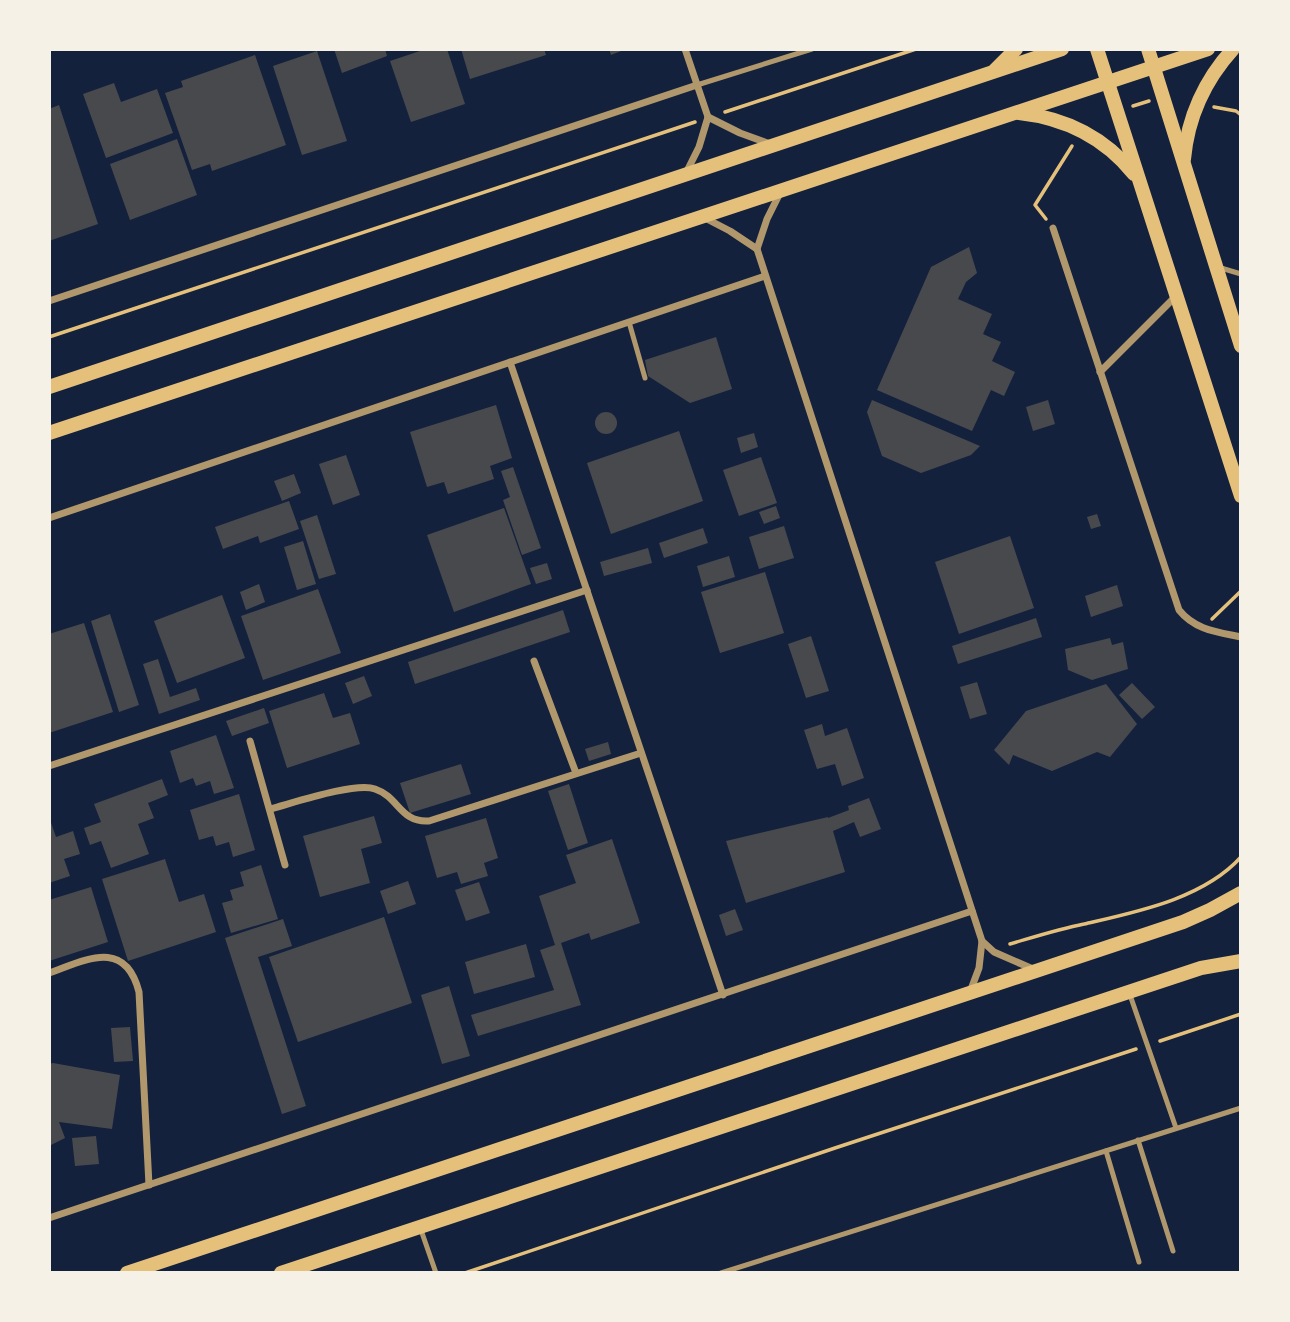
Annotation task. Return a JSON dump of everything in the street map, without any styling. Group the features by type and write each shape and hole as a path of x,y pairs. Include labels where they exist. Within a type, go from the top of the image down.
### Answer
{"main road":[{"path":"992,73 1016,49"},
{"path":"49,387 1062,49"},
{"path":"1097,49 1241,496"},
{"path":"1148,49 1241,346"},
{"path":"49,433 1208,49"},
{"path":"1183,164 1189,128 1201,94 1221,62 1233,49"},
{"path":"1014,113 1049,118 1082,131 1114,153 1140,182"},
{"path":"127,1273 1183,922 1241,893"},
{"path":"281,1273 1200,968 1241,961"}],"street":[{"path":"685,49 708,117 699,147 685,175"},
{"path":"49,301 697,85"},
{"path":"708,117 774,145"},
{"path":"782,190 767,219 757,249 982,941 979,968 970,993"},
{"path":"702,217 757,249"},
{"path":"1053,228 1175,601 1185,618 1202,628 1241,637"},
{"path":"49,518 765,276"},
{"path":"1100,372 1176,296"},
{"path":"510,362 723,995"},
{"path":"49,766 587,590"},
{"path":"534,661 576,774"},
{"path":"250,741 285,865"},
{"path":"270,809 351,788 366,787 387,795 407,816 415,820 429,821 641,752"},
{"path":"49,1218 972,911"},
{"path":"982,941 994,952 1036,970"},
{"path":"49,973 102,956 123,964 131,971 136,981 139,992 149,1185"}],"lane":[{"path":"697,85 812,49"},
{"path":"1216,267 1241,274"},
{"path":"629,322 645,378"},
{"path":"1129,992 1176,1128"},
{"path":"721,1273 1241,1108"},
{"path":"1138,1140 1173,1251"},
{"path":"1106,1151 1139,1262"},
{"path":"420,1227 436,1273"}],"path":[{"path":"49,337 916,49"},
{"path":"1116,111 1162,97"},
{"path":"1214,108 1236,111 1241,115"},
{"path":"1053,228 1035,205 1082,131"},
{"path":"1202,628 1241,592"},
{"path":"994,952 1026,939 1127,915 1199,890 1241,858"},
{"path":"465,1273 1241,1014"}],"building":[{"path":"334,49 385,49 387,56 342,73"},
{"path":"426,49 447,49 465,104 411,122 390,61"},
{"path":"461,49 544,49 546,55 470,79"},
{"path":"609,49 626,49 611,55"},
{"path":"317,51 347,141 302,155 273,66"},
{"path":"255,55 286,145 212,171 210,164 192,170 165,93 183,87 181,81"},
{"path":"114,83 121,102 157,89 173,133 106,158 83,94"},
{"path":"59,105 98,224 49,241 49,109"},
{"path":"177,139 197,195 130,220 110,164"},
{"path":"969,247 977,273 966,282 958,299 992,314 983,334 1001,342 992,361 1015,372 1004,396 991,390 972,431 877,390 931,267"},
{"path":"716,337 732,389 690,403 648,376 645,360"},
{"path":"872,400 980,446 971,455 921,473 882,456 867,412"},
{"path":"1048,400 1055,424 1033,431 1026,407"},
{"path":"496,405 512,458 490,466 494,479 448,494 444,482 427,487 410,432"},
{"path":"606,412 614,415 617,423 614,431 606,434 598,431 595,423 598,415"},
{"path":"679,431 703,501 611,534 587,463"},
{"path":"754,433 758,447 741,453 737,438"},
{"path":"346,455 360,495 333,505 319,464"},
{"path":"761,457 777,503 739,516 723,470"},
{"path":"513,467 541,548 522,555 503,500 510,497 501,471"},
{"path":"294,474 301,493 282,501 274,481"},
{"path":"289,501 299,529 260,543 258,536 223,549 215,527"},
{"path":"776,506 780,518 764,524 759,512"},
{"path":"504,508 531,584 454,612 427,535"},
{"path":"1097,514 1101,526 1091,529 1087,517"},
{"path":"317,515 336,574 319,579 300,521"},
{"path":"784,526 794,558 759,569 749,537"},
{"path":"703,528 708,543 664,558 659,543"},
{"path":"1010,536 1034,608 959,634 935,562"},
{"path":"303,541 316,584 297,590 284,547"},
{"path":"648,548 652,563 604,576 600,562"},
{"path":"729,556 735,577 703,587 697,566"},
{"path":"547,563 552,579 536,584 530,568"},
{"path":"765,572 784,633 720,653 701,592"},
{"path":"259,584 265,602 246,610 240,592"},
{"path":"1117,585 1123,606 1091,617 1085,596"},
{"path":"318,589 341,653 263,680 241,616"},
{"path":"222,595 245,658 177,683 154,621"},
{"path":"563,610 570,632 415,684 408,662"},
{"path":"110,614 139,705 119,712 91,621"},
{"path":"1036,618 1042,637 958,664 952,646"},
{"path":"84,623 113,712 49,733 49,634"},
{"path":"811,636 829,691 806,698 788,644"},
{"path":"1110,638 1112,645 1123,642 1128,669 1092,680 1068,670 1065,649"},
{"path":"158,659 170,697 196,688 200,700 159,714 143,664"},
{"path":"364,676 372,696 353,704 345,683"},
{"path":"977,682 987,714 970,719 960,687"},
{"path":"1132,683 1155,707 1142,719 1119,695"},
{"path":"1106,684 1137,724 1110,757 1097,752 1052,771 1013,755 1009,765 994,750 1026,711"},
{"path":"324,693 333,718 350,713 360,744 287,768 269,711"},
{"path":"264,708 269,723 232,736 226,721"},
{"path":"822,724 825,736 847,728 864,778 842,786 835,764 817,769 804,730"},
{"path":"216,735 234,788 214,794 210,781 196,786 193,778 180,783 170,751"},
{"path":"608,742 611,754 589,761 585,749"},
{"path":"461,764 471,794 410,813 400,783"},
{"path":"162,779 168,795 148,803 154,818 138,824 149,854 111,868 101,841 90,845 84,828 101,822 94,804"},
{"path":"569,784 588,843 568,850 548,791"},
{"path":"239,794 255,850 233,857 229,842 216,846 213,836 199,840 190,810"},
{"path":"869,798 881,829 860,837 854,822 833,831 845,872 746,903 726,841 828,818"},
{"path":"374,816 382,843 361,849 370,883 320,897 303,836"},
{"path":"49,817 56,837 73,831 80,854 64,859 70,876 49,883"},
{"path":"486,818 498,858 484,863 488,876 461,884 457,872 437,878 425,836"},
{"path":"612,839 640,923 591,940 589,933 561,943 581,1005 478,1036 471,1015 554,990 540,950 555,945 539,896 576,883 566,855"},
{"path":"165,859 179,902 204,894 216,932 128,961 102,879"},
{"path":"261,865 278,919 231,933 222,903 233,900 230,890 244,886 240,872"},
{"path":"408,881 416,904 388,914 380,891"},
{"path":"479,882 490,913 466,921 455,890"},
{"path":"91,887 108,942 49,961 49,900"},
{"path":"735,909 743,930 726,936 719,915"},
{"path":"384,917 412,1003 298,1042 269,957"},
{"path":"283,919 292,946 258,957 306,1106 282,1114 225,938"},
{"path":"526,944 535,977 474,994 465,962"},
{"path":"449,986 470,1056 442,1064 421,995"},
{"path":"130,1027 133,1061 114,1062 111,1028"},
{"path":"49,1064 120,1075 112,1129 59,1122 65,1138 51,1145"},
{"path":"96,1136 99,1164 75,1166 72,1138"}]}
